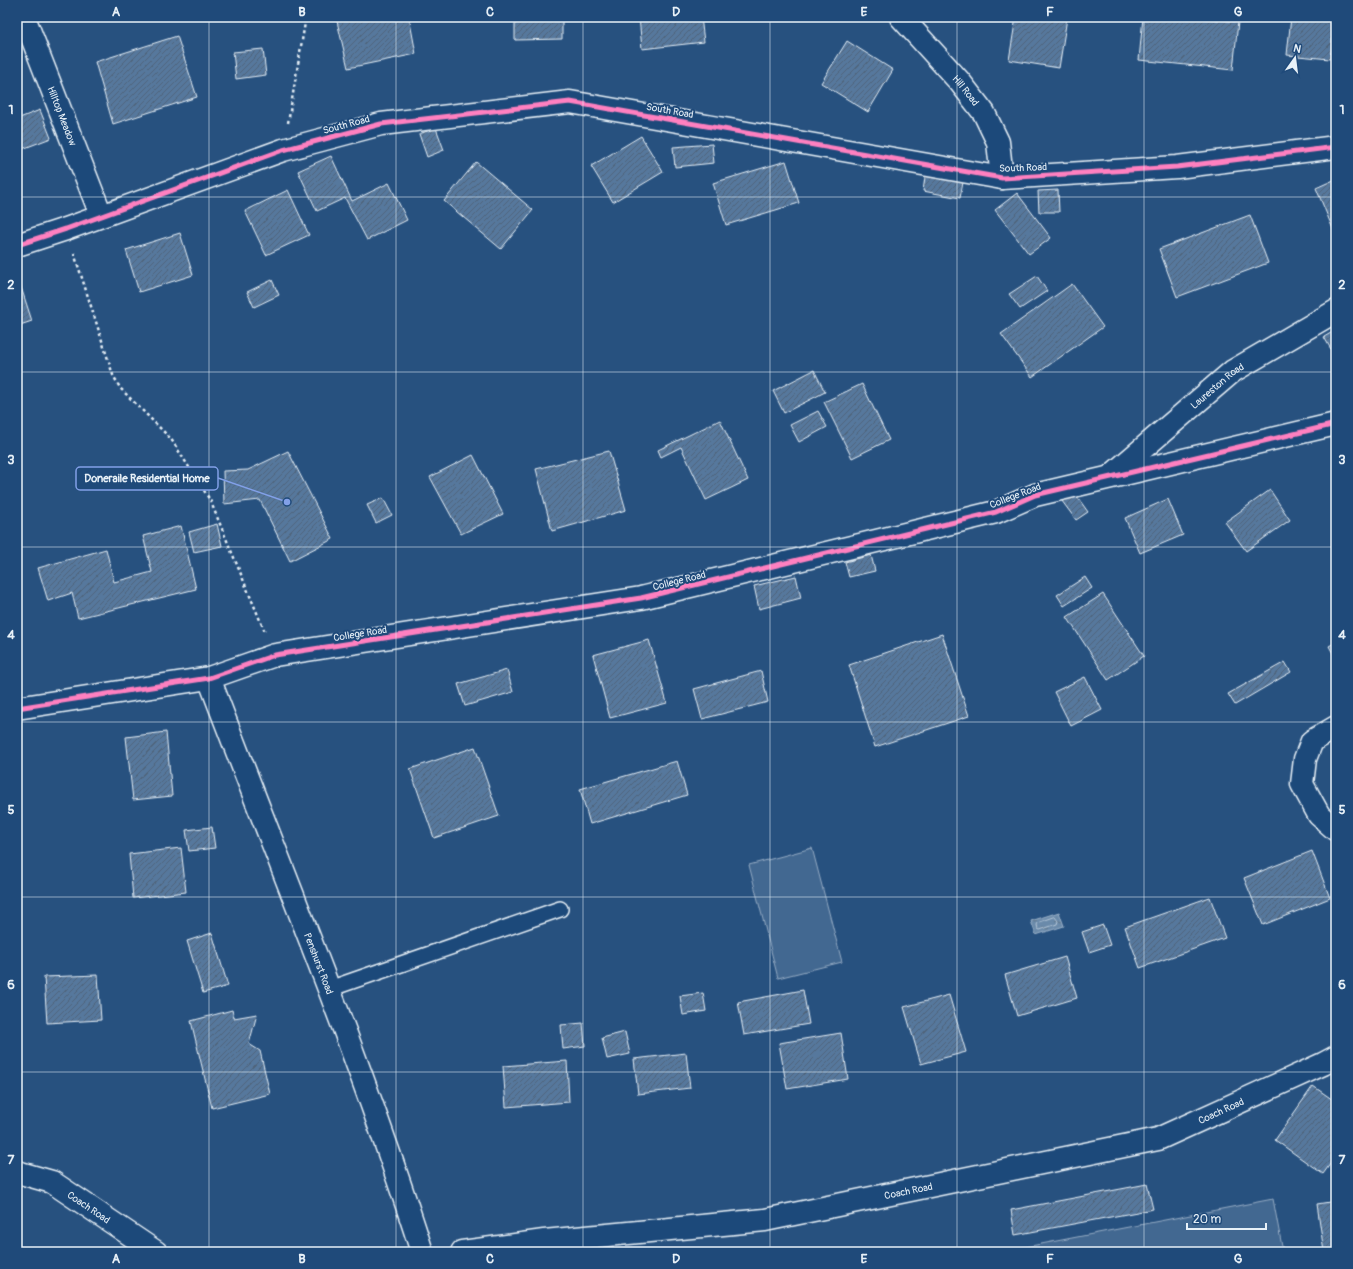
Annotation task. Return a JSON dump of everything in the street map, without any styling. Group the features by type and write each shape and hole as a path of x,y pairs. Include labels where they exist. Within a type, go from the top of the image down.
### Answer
{"street":[{"name":"Hilltop Meadow","path":"24,17 101,216"},
{"name":"Hill Road","path":"901,17 960,82 984,113 998,142 1002,178"},
{"name":"South Road","path":"17,246 283,150 381,124 570,102 1002,178 1177,167 1336,148"},
{"name":"Laureston Road","path":"1109,477 1233,371 1336,311"},
{"name":"College Road","path":"17,708 208,678 274,655 641,598 996,512 1034,495 1336,424"},
{"name":"Penshurst Road","path":"208,678 329,989 403,1191 422,1252"},
{"path":"1336,727 1312,741 1305,759 1302,784 1319,815 1336,830"},
{"name":"Coach Road","path":"462,1252 545,1247 765,1220 1158,1139 1323,1064 1336,1056"},
{"name":"Coach Road","path":"17,1172 52,1182 156,1252"}],"lane":[{"path":"329,989 560,909"}],"path":[{"path":"283,150 306,17"},
{"path":"66,229 113,375 120,388 171,439 210,500 274,655"}],"shaded area":[{"path":"812,848 842,962 778,978 749,865"},
{"path":"1273,1199 1283,1252 1000,1252"}],"water":[{"path":"1059,912 1064,926 1036,935 1031,921"}],"building":[{"path":"336,17 409,17 416,54 348,68"},
{"path":"515,17 562,17 562,39 515,40"},
{"path":"639,17 701,17 704,42 642,49"},
{"path":"1016,17 1067,18 1059,68 1009,60"},
{"path":"1143,17 1190,17 1238,22 1233,70 1139,60"},
{"path":"1291,17 1335,17 1330,59 1287,55"},
{"path":"177,36 197,97 113,124 95,62"},
{"path":"847,41 893,70 868,112 821,83"},
{"path":"263,49 266,75 236,79 233,52"},
{"path":"40,110 51,138 17,151 17,119"},
{"path":"436,128 444,150 427,157 419,134"},
{"path":"641,136 663,172 613,202 591,166"},
{"path":"712,144 714,163 675,167 673,147"},
{"path":"331,156 352,201 389,183 407,220 367,240 345,198 317,211 298,171"},
{"path":"786,161 799,203 726,225 713,183"},
{"path":"476,162 533,210 501,249 444,201"},
{"path":"926,170 964,177 960,198 923,191"},
{"path":"1336,179 1336,234 1335,234 1316,188"},
{"path":"288,190 309,235 266,255 245,211"},
{"path":"1058,190 1059,212 1039,212 1038,191"},
{"path":"1017,193 1051,238 1029,254 995,210"},
{"path":"1250,215 1268,263 1177,297 1159,249"},
{"path":"180,233 193,275 139,292 126,250"},
{"path":"1037,276 1047,291 1020,309 1009,294"},
{"path":"272,280 279,295 254,307 247,292"},
{"path":"17,281 19,281 32,321 17,326"},
{"path":"1072,284 1103,327 1032,377 1001,334"},
{"path":"1336,330 1336,358 1324,337"},
{"path":"814,370 825,392 784,413 773,391"},
{"path":"862,384 889,440 852,458 824,402"},
{"path":"818,411 827,427 799,442 790,425"},
{"path":"720,420 748,480 706,500 681,447 661,457 658,450"},
{"path":"288,451 333,539 290,561 260,500 224,504 223,471 248,470"},
{"path":"609,451 626,510 552,531 536,469"},
{"path":"473,455 503,514 461,534 430,477"},
{"path":"1071,488 1088,512 1076,520 1059,497"},
{"path":"1270,490 1290,520 1246,551 1225,522"},
{"path":"383,498 392,515 376,523 367,505"},
{"path":"1168,499 1183,535 1140,553 1125,518"},
{"path":"217,524 222,546 194,552 189,532"},
{"path":"181,526 196,589 78,618 72,593 48,601 38,568 106,549 114,582 152,572 143,536"},
{"path":"871,555 875,571 849,577 845,562"},
{"path":"796,576 801,598 759,609 754,586"},
{"path":"1085,577 1092,588 1064,606 1057,595"},
{"path":"1103,594 1144,656 1108,680 1067,617"},
{"path":"942,634 969,716 875,747 849,665"},
{"path":"649,640 667,703 610,718 593,655"},
{"path":"1336,642 1336,659 1329,646"},
{"path":"1285,662 1291,672 1235,705 1228,694"},
{"path":"507,670 513,692 465,706 458,684"},
{"path":"761,671 768,702 702,719 694,689"},
{"path":"1085,677 1102,710 1071,726 1054,692"},
{"path":"166,732 172,796 133,800 126,737"},
{"path":"475,747 499,816 434,838 410,769"},
{"path":"677,761 687,795 590,824 580,789"},
{"path":"212,827 215,848 189,851 186,830"},
{"path":"181,848 186,892 133,898 129,854"},
{"path":"1312,851 1330,898 1263,925 1244,878"},
{"path":"1210,897 1225,938 1140,968 1125,927"},
{"path":"1103,925 1110,945 1089,952 1082,932"},
{"path":"212,933 228,986 203,993 187,941"},
{"path":"1065,957 1077,998 1017,1016 1005,975"},
{"path":"98,975 101,1020 47,1023 44,977"},
{"path":"803,990 809,1024 744,1035 738,1002"},
{"path":"703,993 706,1011 683,1015 680,996"},
{"path":"949,995 966,1052 921,1064 904,1007"},
{"path":"232,1010 234,1018 257,1014 249,1044 260,1051 270,1094 212,1108 191,1021"},
{"path":"583,1023 585,1046 563,1049 561,1025"},
{"path":"625,1032 630,1054 607,1059 602,1038"},
{"path":"841,1033 848,1079 787,1089 779,1043"},
{"path":"686,1053 690,1088 638,1094 634,1059"},
{"path":"567,1061 569,1102 506,1107 503,1066"},
{"path":"1313,1086 1336,1102 1336,1156 1323,1174 1275,1140"},
{"path":"1147,1184 1153,1209 1015,1235 1011,1210"},
{"path":"1336,1201 1336,1252 1324,1252 1317,1204"}],"cycle path":[{"path":"17,245 66,229 283,150 381,124 570,102 1002,178 1177,167 1336,147"},
{"path":"17,708 209,678 275,655 641,598 996,512 1035,495 1336,424"}],"place":[{"name":"Doneraile Residential Home","path":"287,502"}]}
